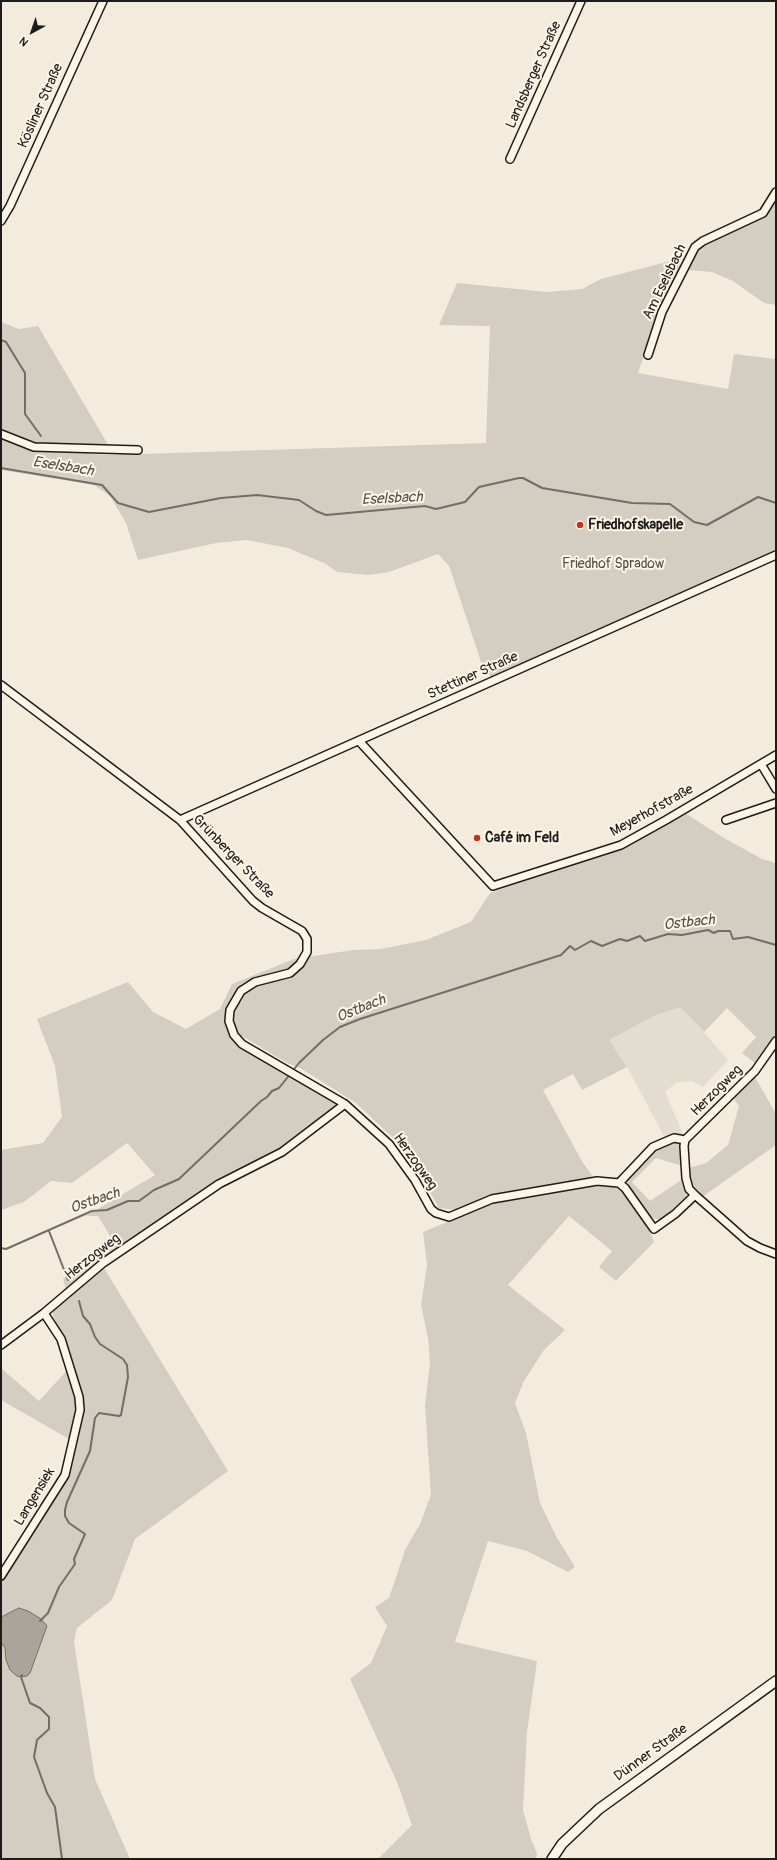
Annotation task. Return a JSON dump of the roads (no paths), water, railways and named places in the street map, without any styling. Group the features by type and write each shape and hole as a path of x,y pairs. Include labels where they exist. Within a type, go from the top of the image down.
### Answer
{"street":[{"name":"Kösliner Straße","path":"1,221 10,206 103,1"},
{"name":"Landsberger Straße","path":"510,159 581,1"},
{"name":"Am Eselsbach","path":"648,355 662,312 695,247 703,241 763,213 776,192"},
{"path":"1,434 34,447 138,450"},
{"name":"Stettiner Straße","path":"180,820 776,555"},
{"name":"Grünberger Straße","path":"1,685 180,820 253,901 262,908 302,930 307,939 307,952 300,964 290,973 256,982 241,991 230,1010 229,1021 234,1034 242,1044 345,1104"},
{"name":"Meyerhofstraße","path":"359,741 493,886 621,845 666,820 776,754"},
{"path":"761,764 776,789"},
{"path":"726,820 776,803"},
{"name":"Herzogweg","path":"685,1140 755,1071 776,1041"},
{"name":"Herzogweg","path":"1,1345 44,1313 103,1263 218,1184 282,1152 345,1104 389,1144 416,1180 431,1209 442,1216 449,1217 492,1199 542,1189 597,1181 619,1183"},
{"path":"695,1196 675,1214 654,1229 625,1188 619,1183 653,1147 674,1138 685,1140 686,1178 689,1189 695,1196 747,1241 776,1254"},
{"name":"Langensiek","path":"1,1576 64,1475 80,1410 79,1397 60,1339 44,1313"},
{"name":"Dünner Straße","path":"552,1859 562,1844 599,1809 776,1681"}],"waterway":[{"name":"Eselsbach","path":"1,340 6,342 25,373 25,414 41,436"},
{"name":"Eselsbach","path":"1,468 102,485 118,503 149,512 221,498 257,495 299,500 316,511 326,515 425,506 436,509 465,502 479,487 519,478 523,478 542,488 632,503 670,504 694,522 707,525 758,497 776,503"},
{"name":"Ostbach","path":"1,1248 6,1249 92,1211 107,1210 128,1201 139,1201 154,1190 179,1179 261,1101 272,1091 279,1088 299,1063 323,1040 340,1027 360,1019 561,955 570,946 575,950 591,941 602,946 620,939 627,941 640,936 645,941 668,934 682,935 708,930 714,933 718,931 730,931 733,939 748,937 776,945"},
{"path":"49,1231 68,1280"},
{"path":"40,1621 48,1613 59,1587 75,1564 74,1559 85,1534 69,1523 65,1516 65,1510 67,1502 90,1451 95,1418 99,1413 121,1415 128,1377 127,1365 123,1359 100,1344 95,1337 90,1324 83,1316 79,1301"},
{"path":"22,1675 21,1677 30,1703 40,1708 49,1717 49,1729 37,1740 34,1757 47,1793 55,1807 62,1859"}],"place":[{"name":"Friedhofskapelle","path":"580,525"},
{"name":"Café im Feld","path":"477,838"}],"park label":[{"name":"Friedhof Spradow","path":"613,564"}]}
